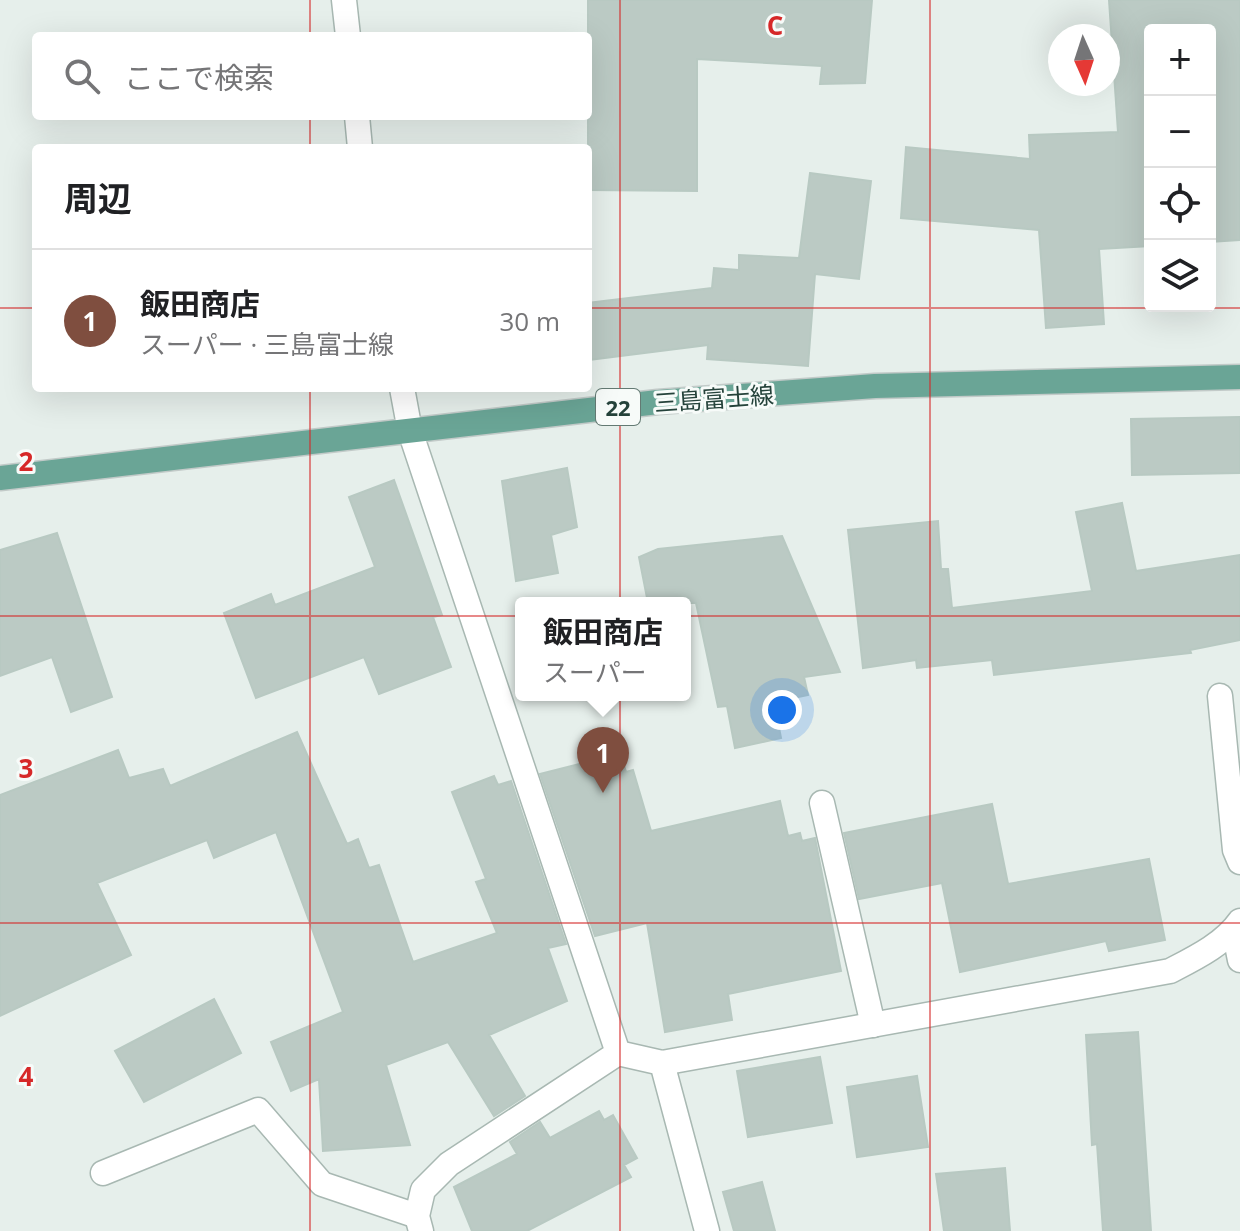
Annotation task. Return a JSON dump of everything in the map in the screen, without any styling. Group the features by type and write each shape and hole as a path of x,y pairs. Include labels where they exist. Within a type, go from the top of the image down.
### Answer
{"main road":[{"name":"三島富士線","path":"0,478 658,402 875,386 1240,377"}],"street":[{"path":"344,0 348,32"},
{"path":"357,120 360,144"},
{"path":"403,392 410,431 618,1053"},
{"path":"1220,696 1235,850 1240,862"},
{"path":"822,803 873,1025"},
{"path":"103,1173 258,1110 322,1184 419,1223 423,1190 449,1164 618,1053 662,1063 1170,971 1201,955 1237,925"},
{"path":"1237,925 1240,960"},
{"path":"662,1063 707,1231"}],"building":[{"path":"588,0 872,0 865,83 820,84 822,66 697,59 697,191 592,190 592,144 588,144 588,120 592,120 592,32 588,32"},
{"path":"1109,0 1240,0 1240,240 1216,242 1216,24 1144,24 1144,246 1099,249 1104,324 1046,328 1039,230 901,218 906,147 1030,159 1029,135 1118,132 1116,96 1120,96 1120,24 1111,24"},
{"path":"810,173 871,181 859,279 815,274 808,366 707,359 708,345 592,360 592,303 712,288 714,268 739,270 739,255 799,258"},
{"path":"1240,417 1240,473 1132,475 1131,419"},
{"path":"567,468 577,527 551,535 558,573 516,581 502,481"},
{"path":"394,480 442,615 433,617 451,667 379,694 364,657 256,698 224,613 271,594 275,605 375,567 349,497"},
{"path":"1122,503 1136,571 1240,555 1240,640 1190,650 1191,653 994,675 992,660 917,668 916,660 863,668 848,530 938,521 941,569 948,569 952,608 1092,591 1076,512"},
{"path":"57,533 112,697 71,712 52,657 0,676 0,550"},
{"path":"782,536 840,672 804,677 808,695 774,702 781,738 735,748 727,706 718,707 696,603 691,603 691,597 647,597 639,557 658,549"},
{"path":"297,732 347,844 358,839 369,868 379,865 413,962 497,933 476,882 486,879 452,792 494,776 498,785 511,781 566,944 548,948 567,1001 489,1035 525,1096 494,1116 448,1042 386,1065 410,1145 323,1151 319,1079 291,1091 271,1042 343,1012 276,832 214,858 207,840 97,883 131,955 0,1016 0,795 118,750 129,778 163,769 170,786"},
{"path":"603,758 605,764 622,759 626,772 633,770 651,831 780,801 788,836 800,833 802,841 815,838 841,971 728,994 732,1020 665,1032 647,923 595,936 540,774"},
{"path":"992,804 1008,884 1149,859 1165,940 1109,951 1106,941 960,972 942,883 859,899 844,833"},
{"path":"214,999 241,1053 144,1102 115,1051"},
{"path":"1138,1032 1151,1231 1103,1231 1097,1144 1092,1145 1086,1035"},
{"path":"820,1057 832,1123 748,1137 737,1071"},
{"path":"917,1076 928,1147 857,1157 847,1087"},
{"path":"599,1111 604,1120 613,1115 637,1158 624,1165 631,1177 527,1231 472,1231 454,1187 517,1154 510,1142 540,1122 550,1138"},
{"path":"1005,1168 1010,1231 944,1231 936,1174"},
{"path":"762,1182 775,1231 734,1231 723,1192"}],"place":[{"name":"飯田商店","path":"603,793"}]}
